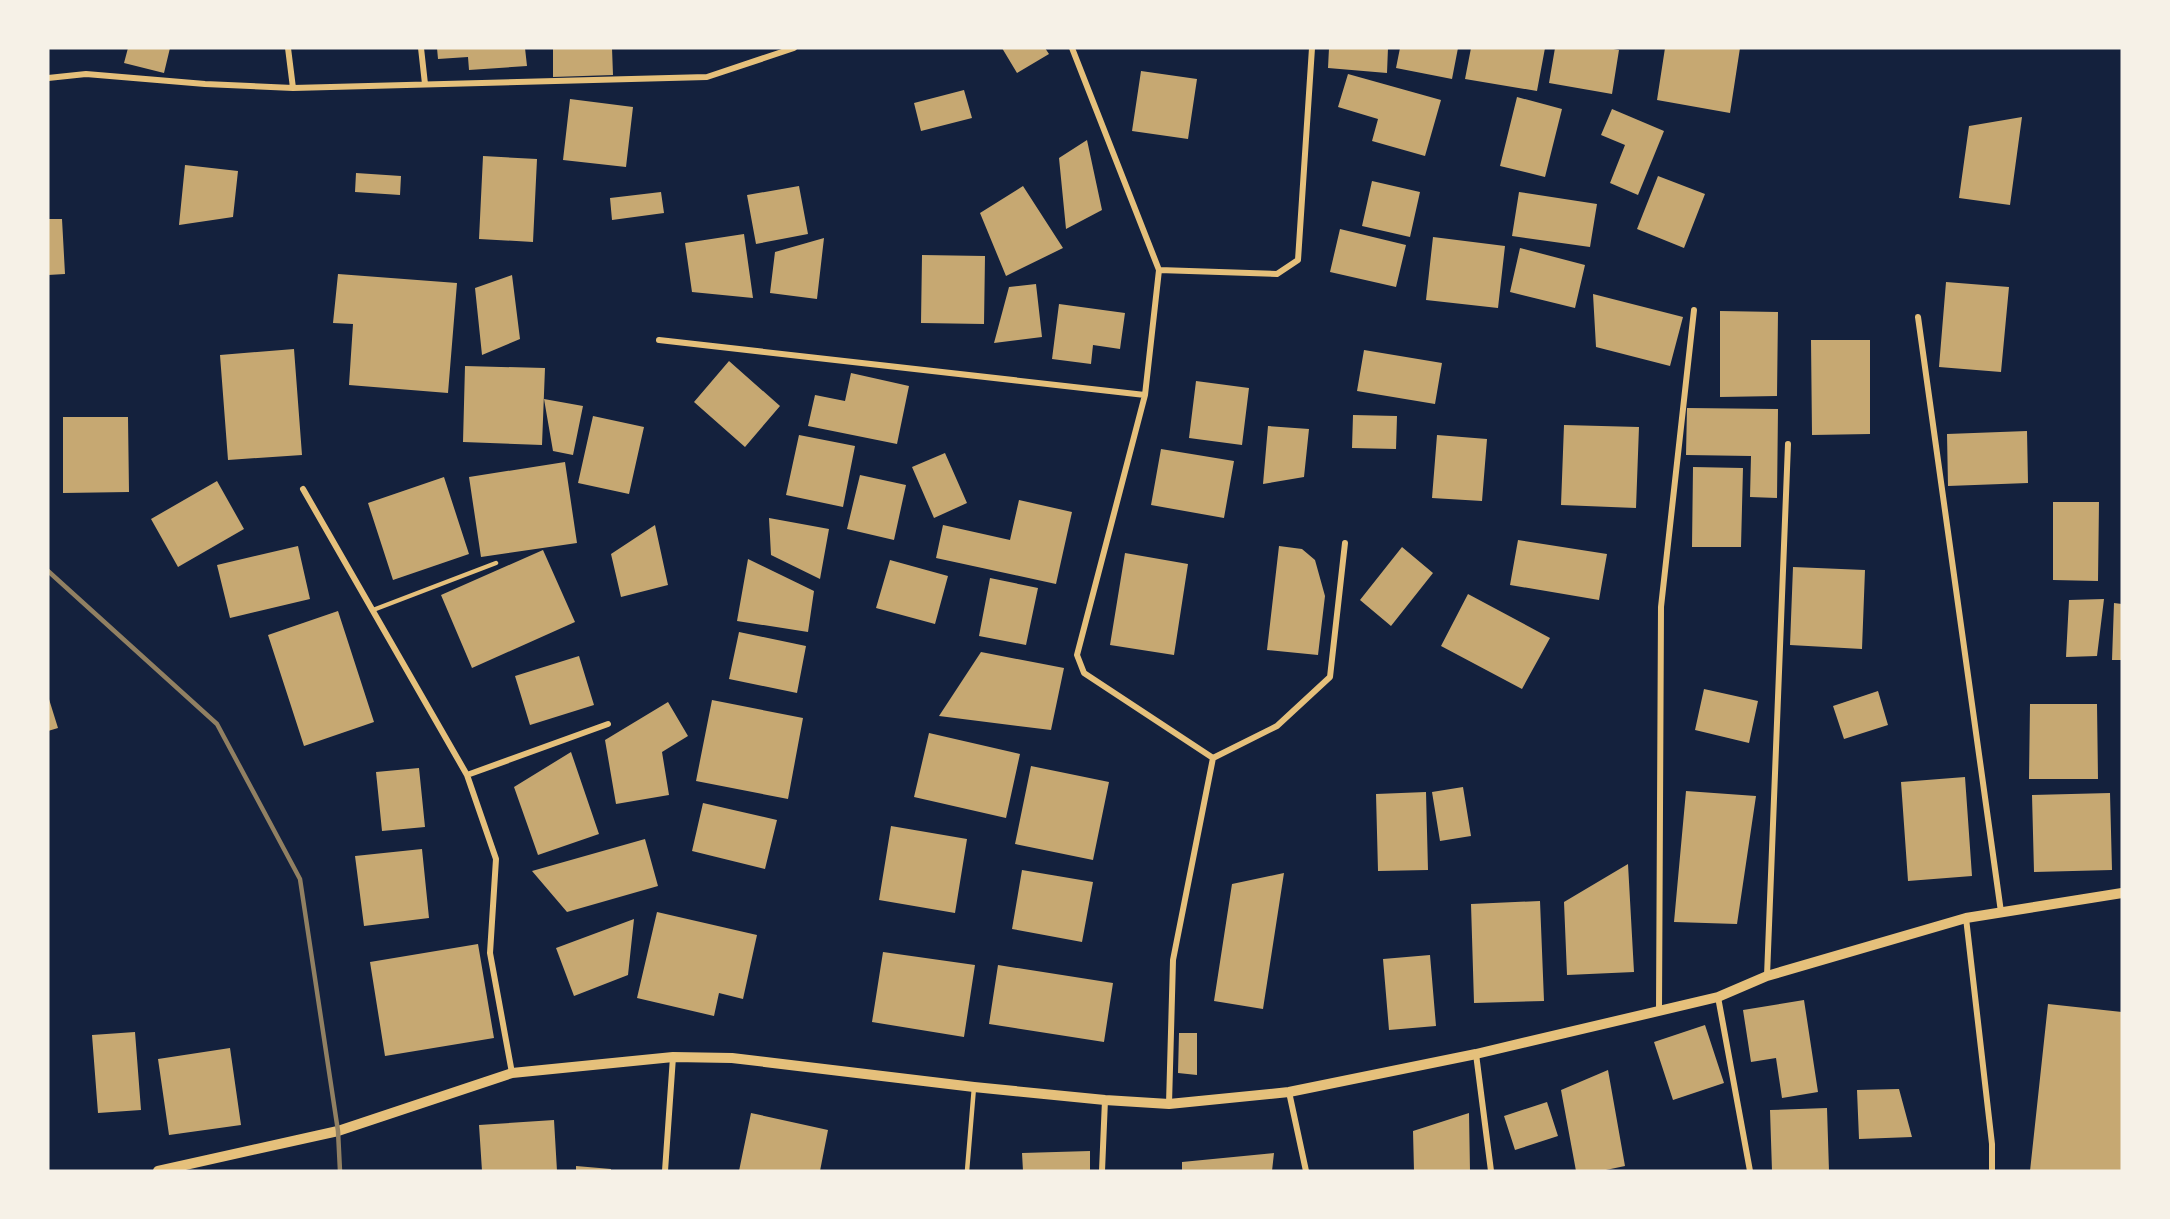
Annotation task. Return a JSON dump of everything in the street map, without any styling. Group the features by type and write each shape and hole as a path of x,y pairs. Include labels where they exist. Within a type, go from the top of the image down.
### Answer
{"street":[{"path":"288,48 293,88"},
{"path":"421,48 425,84"},
{"path":"48,78 86,74 205,84 293,88 707,77 794,48"},
{"path":"1072,48 1159,270 1146,395 1077,655 1084,673 1213,758"},
{"path":"1159,270 1277,274 1298,260 1312,48"},
{"path":"1659,1010 1660,607 1694,310"},
{"path":"1918,317 2001,912"},
{"path":"659,340 1146,395"},
{"path":"1767,976 1788,444"},
{"path":"303,489 467,775 496,859 490,952 512,1073"},
{"path":"1213,758 1277,726 1330,677 1345,543"},
{"path":"467,775 608,724"},
{"path":"1169,1104 1173,960 1213,758"},
{"path":"158,1171 338,1131 512,1073 673,1057 732,1058 975,1087 1169,1104 1289,1092 1476,1054 1718,997 1767,976 1966,918 2122,893"},
{"path":"1966,918 1992,1144 1992,1171"},
{"path":"1718,997 1750,1171"},
{"path":"1476,1054 1491,1171"},
{"path":"665,1171 673,1057"},
{"path":"1289,1092 1306,1171"},
{"path":"1102,1171 1104,1100"}],"lane":[{"path":"373,610 496,563"},
{"path":"967,1171 975,1087"}],"building":[{"path":"128,48 170,48 164,73 124,63"},
{"path":"437,48 525,48 527,66 469,70 468,57 438,59"},
{"path":"553,48 612,48 613,75 553,77"},
{"path":"1002,48 1045,48 1049,54 1017,73"},
{"path":"1329,48 1388,48 1387,73 1328,68"},
{"path":"1400,48 1458,48 1452,79 1396,68"},
{"path":"1471,48 1545,48 1537,91 1465,79"},
{"path":"1555,48 1619,50 1612,94 1549,83"},
{"path":"1665,48 1740,48 1730,113 1657,100"},
{"path":"1141,71 1197,79 1188,139 1132,131"},
{"path":"1348,74 1441,100 1425,156 1372,141 1378,119 1338,107"},
{"path":"964,90 972,118 921,131 914,103"},
{"path":"1517,97 1562,109 1545,177 1500,166"},
{"path":"570,99 633,107 626,167 563,160"},
{"path":"1612,109 1664,131 1638,195 1610,183 1625,145 1601,135"},
{"path":"2022,117 2010,205 1959,198 1969,126"},
{"path":"1087,140 1102,210 1066,229 1059,158"},
{"path":"483,156 537,159 533,242 479,239"},
{"path":"185,165 238,171 233,217 179,225"},
{"path":"356,173 401,176 400,195 355,192"},
{"path":"1658,176 1705,194 1684,248 1637,229"},
{"path":"1372,181 1420,192 1410,237 1362,226"},
{"path":"799,186 808,234 756,244 747,195"},
{"path":"1023,186 1063,248 1006,276 980,213"},
{"path":"661,192 664,213 612,220 610,198"},
{"path":"1519,192 1597,204 1590,247 1512,236"},
{"path":"48,219 62,219 65,274 48,275"},
{"path":"1340,229 1406,245 1396,287 1330,272"},
{"path":"744,234 753,298 692,292 685,243"},
{"path":"1433,237 1505,246 1498,308 1426,300"},
{"path":"824,238 817,299 770,293 775,252"},
{"path":"1520,248 1585,265 1575,308 1510,292"},
{"path":"922,255 985,256 984,324 921,323"},
{"path":"338,274 457,283 448,393 349,385 353,324 333,323"},
{"path":"512,275 520,339 482,355 475,288"},
{"path":"1946,282 2009,287 2001,372 1939,367"},
{"path":"1036,284 1042,337 994,343 1009,287"},
{"path":"1593,294 1683,317 1670,366 1596,347"},
{"path":"1059,304 1125,313 1120,349 1093,345 1091,364 1052,359"},
{"path":"1720,311 1778,312 1777,396 1720,397"},
{"path":"1811,340 1870,340 1870,434 1812,435"},
{"path":"294,349 302,455 228,460 220,355"},
{"path":"1364,350 1442,363 1435,404 1357,391"},
{"path":"729,361 780,406 745,447 694,402"},
{"path":"465,366 545,368 542,445 463,442"},
{"path":"851,373 909,386 897,444 808,426 815,395 845,401"},
{"path":"1196,381 1249,388 1242,445 1189,438"},
{"path":"544,399 583,406 573,455 553,451"},
{"path":"1687,408 1778,409 1777,498 1750,497 1751,456 1686,455"},
{"path":"1353,415 1397,416 1396,449 1352,448"},
{"path":"593,416 644,427 629,494 578,483"},
{"path":"63,417 128,417 129,492 63,493"},
{"path":"1564,425 1639,427 1636,508 1561,505"},
{"path":"1268,426 1309,429 1304,477 1263,484"},
{"path":"2027,431 2028,483 1948,486 1947,434"},
{"path":"799,435 855,446 843,507 786,495"},
{"path":"1437,435 1487,439 1482,501 1432,498"},
{"path":"1161,449 1234,461 1224,518 1151,505"},
{"path":"945,453 967,503 934,518 912,467"},
{"path":"565,462 577,543 481,557 469,477"},
{"path":"1693,467 1743,468 1741,547 1692,547"},
{"path":"860,475 906,485 894,540 847,529"},
{"path":"444,477 469,554 393,580 368,503"},
{"path":"217,481 244,529 178,567 151,519"},
{"path":"1019,500 1072,512 1056,584 936,558 943,525 1010,540"},
{"path":"2053,502 2099,502 2098,581 2053,580"},
{"path":"769,518 829,529 820,579 771,555"},
{"path":"655,525 668,585 621,597 611,554"},
{"path":"1518,540 1607,554 1599,600 1510,585"},
{"path":"298,546 310,599 230,618 217,565"},
{"path":"1279,546 1302,549 1315,560 1325,596 1318,655 1267,650"},
{"path":"1402,547 1433,573 1391,626 1360,600"},
{"path":"543,550 575,622 472,668 441,595"},
{"path":"1125,553 1188,564 1174,655 1110,645"},
{"path":"748,559 814,591 808,632 737,621"},
{"path":"890,560 948,576 935,624 876,608"},
{"path":"1793,567 1865,570 1862,649 1790,645"},
{"path":"990,578 1038,588 1026,645 979,636"},
{"path":"1468,594 1550,638 1522,689 1441,646"},
{"path":"2104,599 2097,656 2066,657 2069,600"},
{"path":"2114,603 2122,604 2122,660 2112,660"},
{"path":"338,611 374,722 304,746 268,635"},
{"path":"739,632 806,646 797,693 729,679"},
{"path":"981,652 1064,668 1051,730 939,716"},
{"path":"579,656 594,705 530,725 515,676"},
{"path":"1704,689 1758,701 1749,743 1695,730"},
{"path":"1878,691 1888,725 1844,739 1833,706"},
{"path":"48,696 58,728 48,731"},
{"path":"712,700 803,718 788,799 696,781"},
{"path":"668,702 688,736 662,752 669,795 616,804 605,740"},
{"path":"2030,704 2097,704 2098,779 2029,779"},
{"path":"929,733 1020,754 1006,818 914,797"},
{"path":"571,752 599,834 538,855 514,787"},
{"path":"1031,766 1109,782 1093,860 1015,844"},
{"path":"419,768 425,827 382,831 376,772"},
{"path":"1965,777 1972,876 1908,881 1901,782"},
{"path":"1463,787 1471,836 1440,841 1432,792"},
{"path":"1686,791 1756,796 1737,924 1674,922"},
{"path":"1426,792 1428,870 1378,871 1376,794"},
{"path":"2110,793 2112,870 2034,872 2032,795"},
{"path":"703,803 777,820 765,869 692,851"},
{"path":"891,826 967,839 955,913 879,900"},
{"path":"645,839 658,886 567,912 532,871"},
{"path":"422,849 429,918 364,926 355,856"},
{"path":"1628,864 1634,972 1567,975 1564,902"},
{"path":"1022,870 1093,882 1082,942 1012,929"},
{"path":"1284,873 1263,1009 1214,1001 1232,884"},
{"path":"1540,901 1544,1001 1474,1003 1471,904"},
{"path":"657,912 757,935 743,999 719,993 714,1016 637,998"},
{"path":"634,919 628,975 574,996 556,948"},
{"path":"478,944 494,1038 385,1056 370,962"},
{"path":"883,952 975,965 964,1037 872,1022"},
{"path":"1430,955 1436,1026 1389,1030 1383,959"},
{"path":"998,965 1113,983 1104,1042 989,1024"},
{"path":"1804,1000 1818,1092 1782,1098 1776,1058 1751,1062 1743,1010"},
{"path":"2048,1004 2122,1012 2122,1171 2030,1171"},
{"path":"1705,1025 1724,1083 1673,1100 1654,1042"},
{"path":"135,1032 141,1110 98,1113 92,1035"},
{"path":"1179,1033 1197,1033 1197,1075 1178,1073"},
{"path":"230,1048 241,1125 169,1135 158,1059"},
{"path":"1608,1070 1625,1166 1601,1171 1576,1171 1561,1090"},
{"path":"1899,1089 1912,1137 1859,1139 1857,1090"},
{"path":"1547,1102 1558,1136 1515,1150 1504,1116"},
{"path":"1827,1108 1829,1171 1772,1171 1770,1110"},
{"path":"751,1113 828,1130 820,1171 739,1171"},
{"path":"1469,1113 1470,1171 1414,1171 1413,1131"},
{"path":"554,1120 557,1171 482,1171 479,1125"},
{"path":"1090,1151 1090,1171 1023,1171 1022,1153"},
{"path":"1274,1153 1272,1171 1182,1171 1182,1162"},
{"path":"576,1166 611,1169 611,1171 576,1171"}],"railway":[{"path":"48,571 217,724 300,879 338,1131 340,1171"}]}
